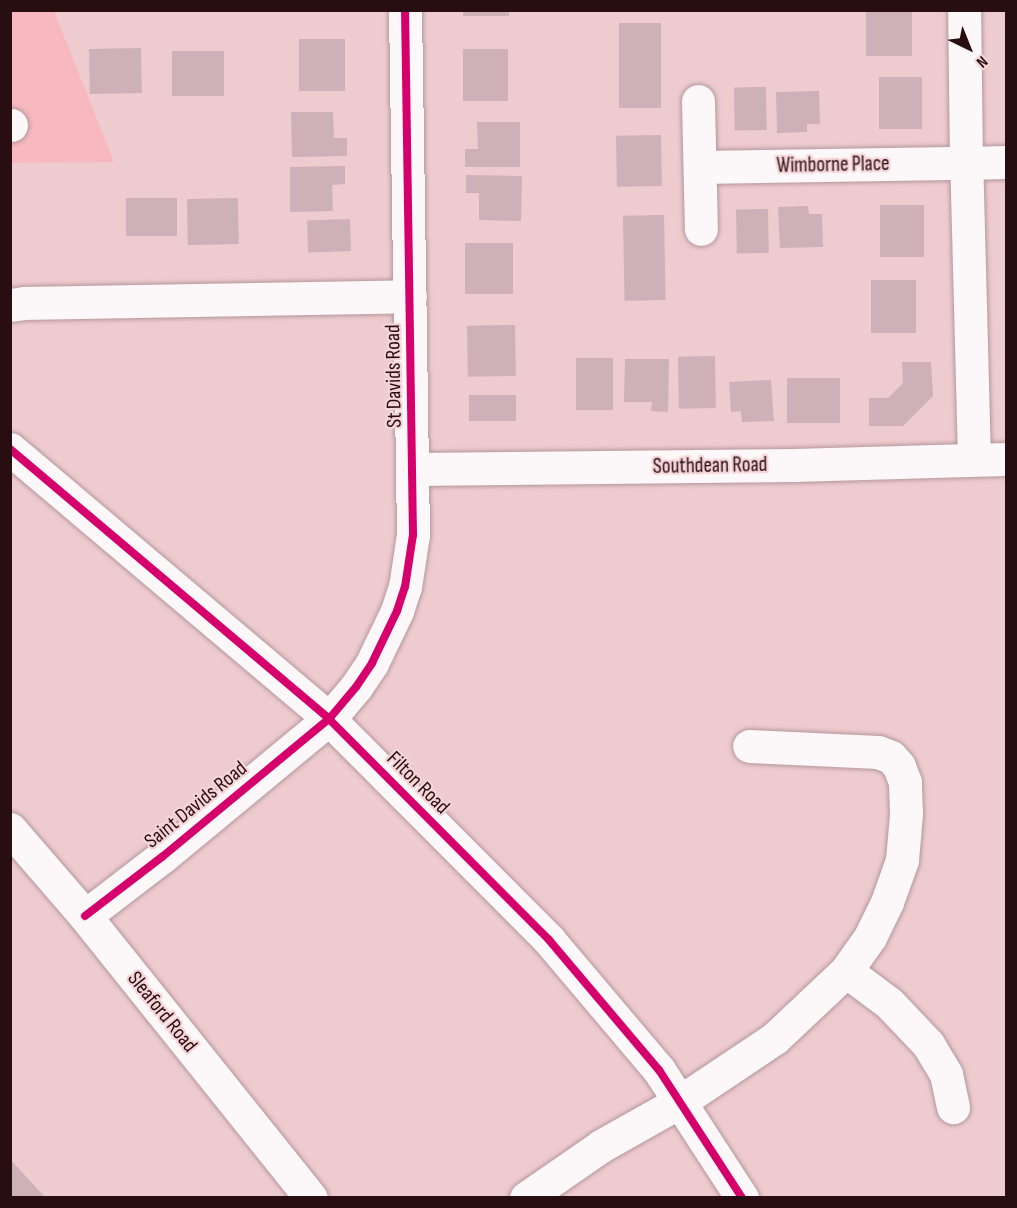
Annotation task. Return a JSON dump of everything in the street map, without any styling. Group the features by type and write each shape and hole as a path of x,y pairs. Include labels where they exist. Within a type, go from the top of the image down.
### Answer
{"street":[{"name":"St Davids Road","path":"329,720 356,687 386,636 405,587 413,535 414,469 405,10"},
{"path":"964,10 974,459"},
{"path":"698,102 701,229"},
{"name":"Wimborne Place","path":"700,166 1006,162"},
{"path":"10,305 410,296"},
{"name":"Filton Road","path":"10,449 329,720 549,940 659,1070 742,1197"},
{"name":"Southdean Road","path":"414,469 793,465 1006,459"},
{"name":"Saint Davids Road","path":"84,916 162,857 329,720"},
{"path":"526,1197 601,1146 681,1101 775,1038 846,971 870,937 887,902 902,860 906,814 905,782 899,766 891,757 878,752 749,746"},
{"name":"Sleaford Road","path":"10,828 311,1197"},
{"path":"846,971 890,1003 928,1044 946,1074 953,1107"}],"shaded area":[{"path":"10,11 54,11 114,162 11,163"}],"building":[{"path":"463,10 509,10 509,16 463,16"},
{"path":"866,10 912,10 912,56 866,56"},
{"path":"619,23 661,23 661,108 619,108"},
{"path":"299,39 345,39 345,91 299,91"},
{"path":"141,48 142,93 90,94 89,49"},
{"path":"463,49 508,49 508,101 463,101"},
{"path":"172,51 224,51 224,96 172,96"},
{"path":"879,77 922,77 922,129 879,129"},
{"path":"766,87 767,130 735,131 734,88"},
{"path":"819,91 820,124 807,124 807,132 777,133 776,92"},
{"path":"291,112 333,112 334,138 347,138 347,156 292,157"},
{"path":"477,122 520,122 520,167 465,167 465,149 478,149"},
{"path":"661,135 662,186 617,187 616,136"},
{"path":"345,166 345,184 332,185 333,211 290,212 290,167"},
{"path":"466,175 522,176 521,221 479,220 479,193 466,193"},
{"path":"126,198 177,198 177,236 126,236"},
{"path":"238,198 239,244 188,245 187,199"},
{"path":"880,205 924,205 924,257 880,257"},
{"path":"808,206 809,214 822,214 823,247 780,248 778,207"},
{"path":"768,209 769,253 737,254 736,210"},
{"path":"664,215 665,300 624,301 623,216"},
{"path":"350,219 351,251 308,252 307,221"},
{"path":"465,243 513,243 513,294 465,294"},
{"path":"871,280 916,280 916,333 871,333"},
{"path":"515,325 516,376 468,377 467,326"},
{"path":"715,356 716,408 679,409 678,357"},
{"path":"576,358 613,358 613,410 576,410"},
{"path":"625,359 669,359 668,412 651,411 652,402 624,402"},
{"path":"902,362 931,362 933,396 903,426 869,426 869,398 888,398 903,383"},
{"path":"787,378 840,378 840,423 787,423"},
{"path":"771,380 774,421 742,422 741,411 731,412 729,382"},
{"path":"469,395 516,395 516,421 469,421"},
{"path":"10,1159 30,1181 45,1197 10,1197"}],"cycle path":[{"path":"85,916 162,857 329,719 356,687 372,663 397,611 405,587 413,535 405,10"},
{"path":"10,449 329,719 549,940 659,1070 742,1198"}]}
